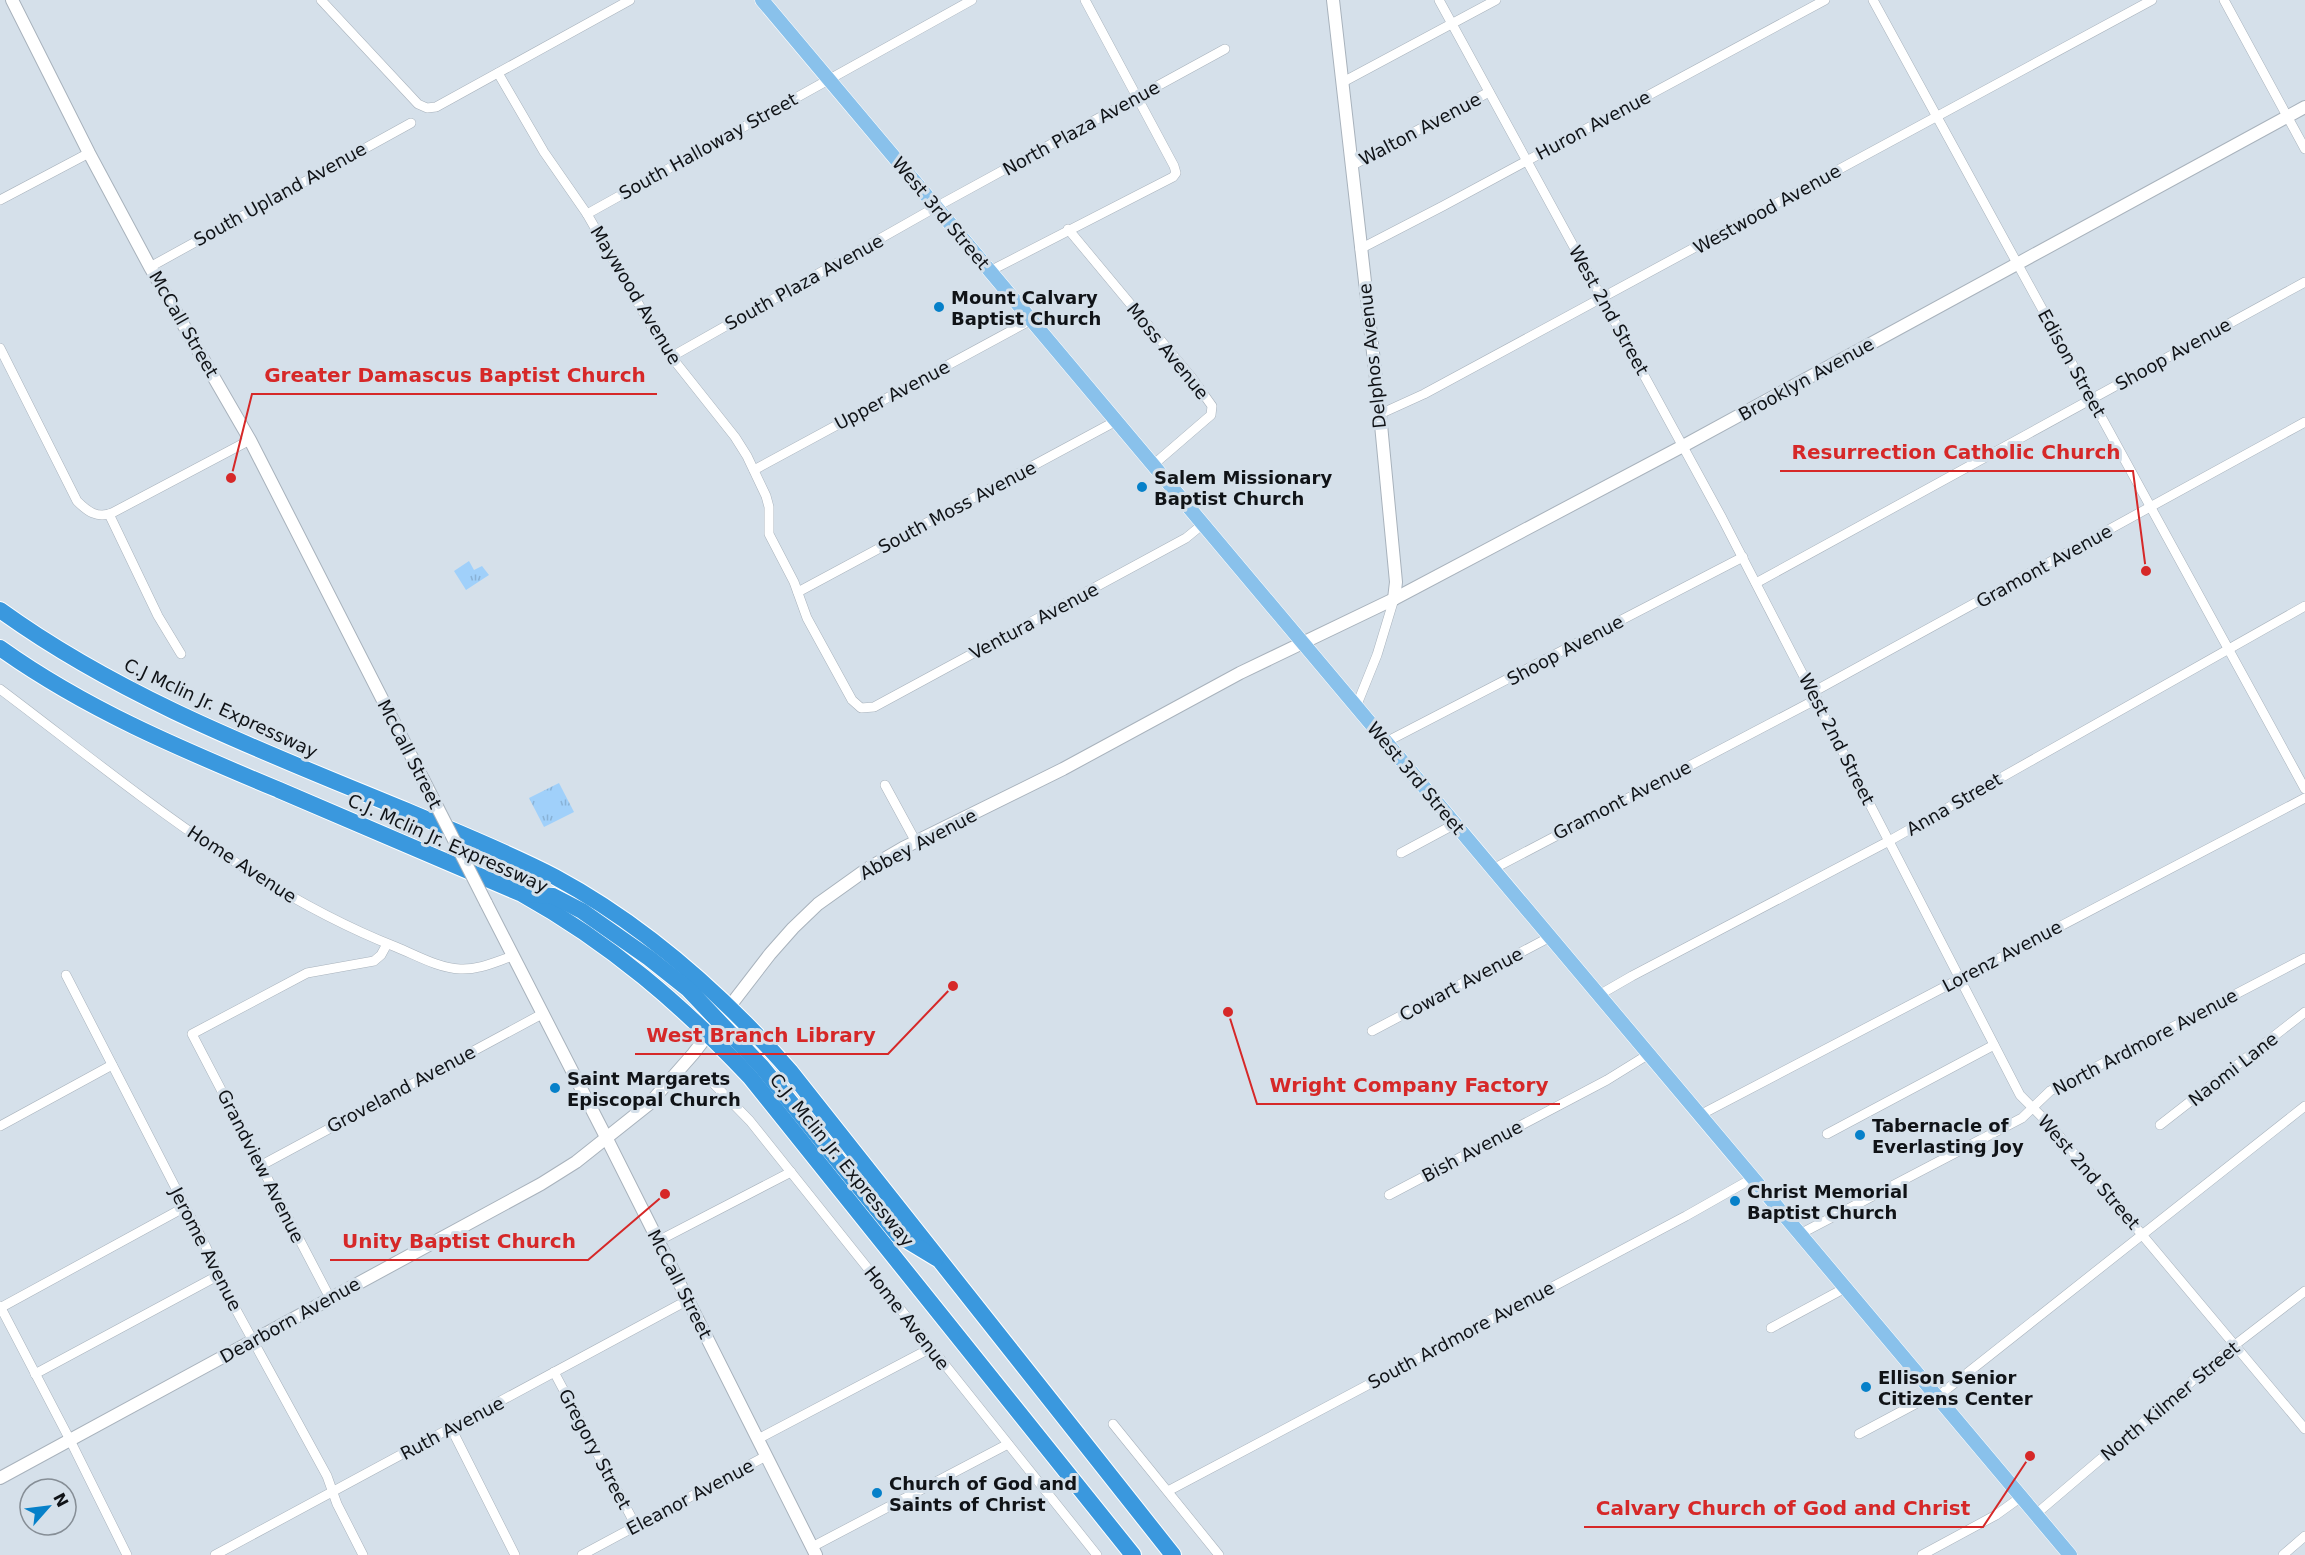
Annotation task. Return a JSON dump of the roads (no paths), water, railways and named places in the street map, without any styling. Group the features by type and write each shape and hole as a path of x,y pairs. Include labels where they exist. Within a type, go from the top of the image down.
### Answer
{"highway":[{"name":"C.J Mclin Jr. Expressway","path":"0,610 89,668 177,713 435,823"},
{"name":"C.J. Mclin Jr. Expressway","path":"0,648 29,669 120,721 192,754 522,894 553,896 591,917 688,989 757,1086 1134,1555"},
{"name":"C.J. Mclin Jr. Expressway","path":"435,823 546,872 593,900 674,957 730,1006 790,1071 1173,1555"},
{"path":"714,1027 762,1067 898,1235 940,1260"}],"main road":[{"name":"West 3rd Street","path":"762,0 2070,1555"}],"street":[{"name":"McCall Street","path":"12,0 89,153 150,267 250,440 607,1139 814,1551"},
{"path":"321,0 418,104 428,108 436,107 630,0"},
{"name":"South Halloway Street","path":"587,214 972,0"},
{"path":"990,271 1173,177 1176,173 1085,0"},
{"name":"Delphos Avenue","path":"1333,0 1380,414 1396,582 1394,599 1377,655 1356,707"},
{"name":"West 2nd Street","path":"1439,0 1743,557 2020,1095 2050,1125 2305,1429"},
{"path":"1342,82 1496,0"},
{"name":"Huron Avenue","path":"1360,249 1825,0"},
{"name":"Edison Street","path":"1873,0 2305,789"},
{"name":"Westwood Avenue","path":"1380,414 1424,394 2152,0"},
{"path":"2224,0 2305,149"},
{"name":"North Plaza Avenue","path":"936,207 1225,50"},
{"name":"Maywood Avenue","path":"498,73 544,152 587,214 671,357 735,437 754,470 768,507 769,534 798,592 804,612 852,700 861,708"},
{"name":"Walton Avenue","path":"1351,166 1489,92"},
{"name":"Brooklyn Avenue","path":"1303,643 1394,599 1683,446 2305,108"},
{"name":"South Upland Avenue","path":"150,267 411,123"},
{"path":"0,201 89,153"},
{"name":"South Plaza Avenue","path":"671,357 936,207"},
{"name":"Moss Avenue","path":"1068,229 1192,378 1212,406 1211,415 1153,465"},
{"name":"Shoop Avenue","path":"1756,583 2305,282"},
{"name":"Upper Avenue","path":"754,470 1031,320"},
{"path":"0,348 76,501 93,513 109,514 250,440"},
{"name":"South Moss Avenue","path":"798,592 1116,421"},
{"name":"Gramont Avenue","path":"1493,869 1815,695 2305,422"},
{"path":"109,514 158,616 181,654"},
{"name":"Ventura Avenue","path":"861,708 874,707 1019,629 1186,538 1203,524"},
{"name":"Shoop Avenue","path":"1386,742 1743,557"},
{"name":"Anna Street","path":"1599,995 1889,841 2305,606"},
{"name":"Abbey Avenue","path":"607,1139 667,1085 770,954 818,904 867,869 1063,769 1207,690 1303,643"},
{"name":"Home Avenue","path":"0,689 211,847 316,910 387,944 448,967 462,969 483,967 513,956"},
{"path":"885,785 916,842"},
{"name":"Lorenz Avenue","path":"1700,1115 2305,798"},
{"path":"1401,853 1455,824"},
{"name":"Cowart Avenue","path":"1372,1031 1550,937"},
{"name":"Grandview Avenue","path":"330,1298 192,1034 307,973 374,961 381,955 387,944"},
{"name":"North Ardmore Avenue","path":"1800,1234 2022,1118 2050,1091 2305,958"},
{"name":"Jerome Avenue","path":"66,975 219,1275 327,1476 332,1492 363,1555"},
{"name":"Naomi Lane","path":"2160,1125 2305,1012"},
{"name":"Groveland Avenue","path":"260,1166 542,1014"},
{"path":"1827,1134 1994,1045"},
{"name":"Bish Avenue","path":"1389,1195 1607,1080 1649,1054"},
{"path":"0,1126 112,1065"},
{"name":"Home Avenue","path":"714,1084 750,1121 1008,1444 1092,1554"},
{"path":"1859,1434 1935,1396 2305,1106"},
{"name":"Dearborn Avenue","path":"0,1478 541,1184 607,1139"},
{"path":"658,1241 791,1172"},
{"name":"South Ardmore Avenue","path":"1167,1491 1686,1216 1753,1178"},
{"path":"127,1555 0,1307 185,1207"},
{"path":"36,1374 219,1275"},
{"path":"1771,1328 1845,1288"},
{"name":"North Kilmer Street","path":"2036,1514 2305,1290"},
{"name":"Ruth Avenue","path":"215,1555 688,1300"},
{"name":"Eleanor Avenue","path":"758,1439 931,1348"},
{"name":"Gregory Street","path":"554,1372 636,1526"},
{"path":"1113,1424 1218,1555"},
{"path":"451,1428 515,1555"},
{"path":"814,1551 1008,1444"},
{"name":"Eleanor Avenue","path":"582,1555 766,1456"},
{"path":"1922,1555 1996,1515 2021,1497"},
{"path":"2283,1555 2305,1536"}],"place":[{"name":"Mount Calvary Baptist Church","path":"939,307"},
{"name":"Greater Damascus Baptist Church","path":"231,478"},
{"name":"Salem Missionary Baptist Church","path":"1142,487"},
{"name":"Resurrection Catholic Church","path":"2146,571"},
{"name":"West Branch Library","path":"953,986"},
{"name":"Wright Company Factory","path":"1228,1012"},
{"name":"Saint Margarets Episcopal Church","path":"555,1088"},
{"name":"Tabernacle of Everlasting Joy","path":"1860,1135"},
{"name":"Unity Baptist Church","path":"665,1194"},
{"name":"Christ Memorial Baptist Church","path":"1735,1201"},
{"name":"Ellison Senior Citizens Center","path":"1866,1387"},
{"name":"Calvary Church of God and Christ","path":"2030,1456"},
{"name":"Church of God and Saints of Christ","path":"877,1493"}]}
